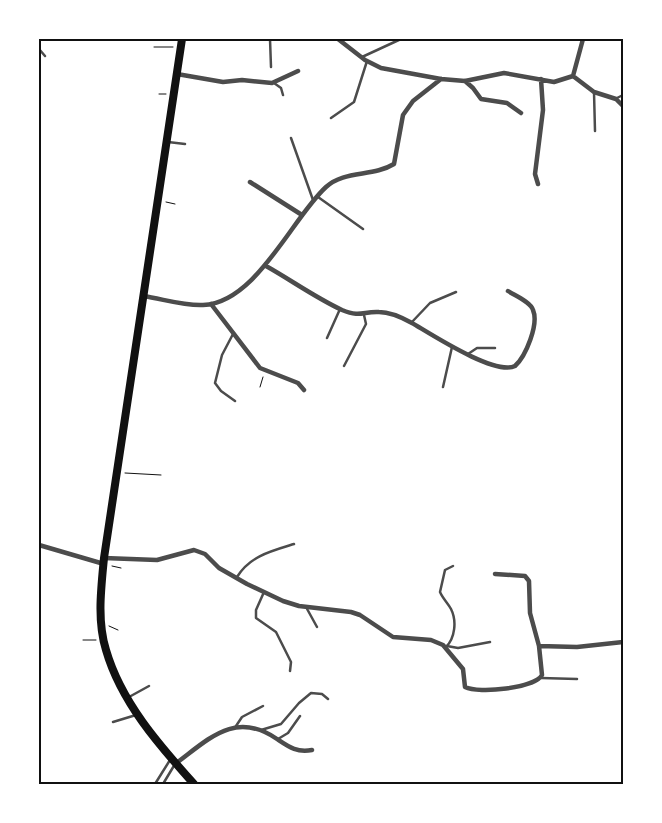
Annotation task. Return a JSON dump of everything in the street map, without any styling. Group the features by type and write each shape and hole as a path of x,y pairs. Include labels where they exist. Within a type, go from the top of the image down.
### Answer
{"highway":[{"path":"181,42 104,561 100,601 106,650 117,679 137,714 173,761 194,784"}],"street":[{"path":"338,39 367,61 381,68 465,82 504,73 558,82 573,76"},
{"path":"573,76 583,39"},
{"path":"177,74 223,82 250,80 272,83 298,71"},
{"path":"573,76 594,92 616,99 623,106"},
{"path":"143,296 195,304 211,304 235,292 266,266 302,215 326,186 338,179 373,172 394,164 403,115 413,101 441,78"},
{"path":"538,184 535,174 543,110 541,80"},
{"path":"465,82 473,88 481,99 507,103 521,113"},
{"path":"250,182 302,215"},
{"path":"266,266 340,309 364,315 382,312 411,323 452,347 496,366 510,368 519,362 530,343 534,310 508,290"},
{"path":"211,304 256,364 265,371 298,383 304,390"},
{"path":"39,545 104,561 157,560 194,550 205,554 219,568 292,605 360,614 393,637 431,640 447,647 462,669 464,683 468,689 503,689 541,678 539,646 530,613 528,578 525,576 495,574"},
{"path":"539,646 577,647 623,642"},
{"path":"173,761 220,732 236,726 261,730 300,752 312,750"}],"lane":[{"path":"270,39 271,67"},
{"path":"362,57 401,39"},
{"path":"39,48 45,56"},
{"path":"331,118 354,102 367,61"},
{"path":"272,83 281,88 283,95"},
{"path":"594,92 595,130"},
{"path":"616,99 623,95"},
{"path":"291,138 315,198 363,229"},
{"path":"166,142 185,144"},
{"path":"411,323 430,302 456,292"},
{"path":"327,338 340,309"},
{"path":"344,366 366,324 364,315"},
{"path":"234,333 222,355 214,383 221,392 235,401"},
{"path":"443,387 452,347"},
{"path":"468,354 477,348 494,348"},
{"path":"236,577 243,567 254,558 294,544"},
{"path":"453,566 445,570 440,592 450,608 454,621 453,637 447,647 458,648 490,642"},
{"path":"264,592 256,610 256,618 276,632 291,662 290,671"},
{"path":"306,607 316,627"},
{"path":"541,678 577,679"},
{"path":"128,697 149,686"},
{"path":"261,730 281,724 299,703 311,693 322,694 328,700"},
{"path":"236,726 242,717 263,706"},
{"path":"112,722 137,714"},
{"path":"278,739 288,733 300,716"},
{"path":"155,784 173,761"},
{"path":"163,784 173,761"}],"path":[{"path":"154,47 181,42"},
{"path":"157,203 175,204"},
{"path":"260,387 265,371"},
{"path":"117,472 161,475"},
{"path":"104,561 121,568"},
{"path":"83,640 104,640"}]}
